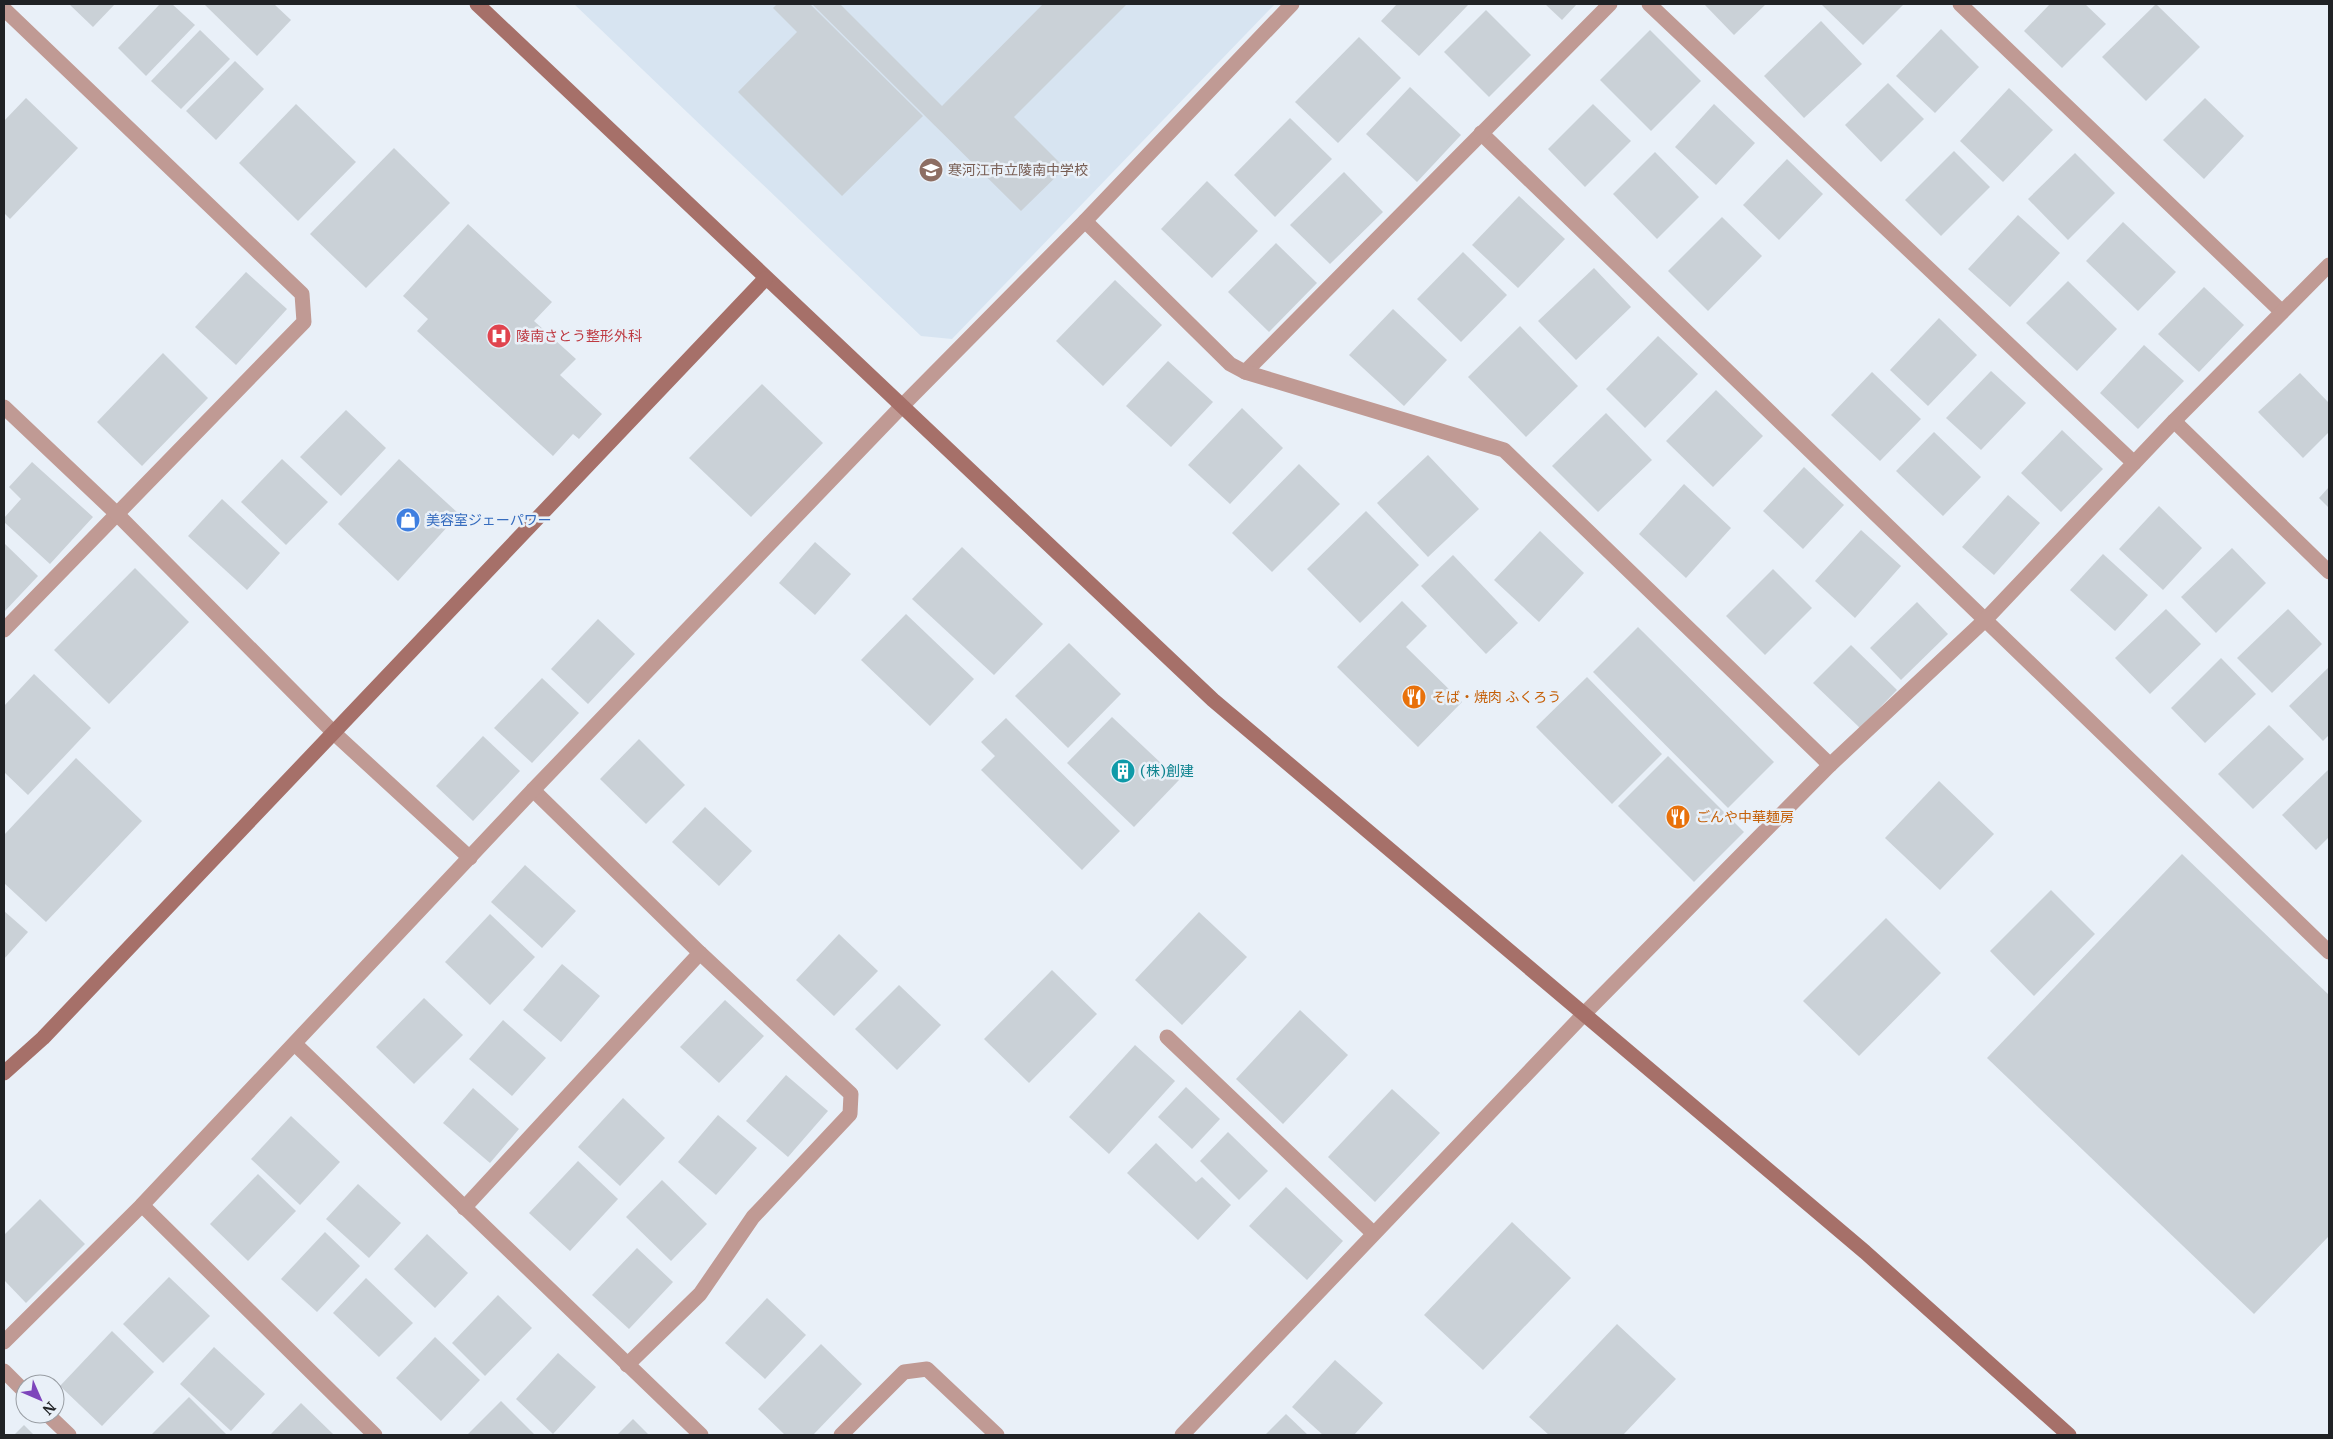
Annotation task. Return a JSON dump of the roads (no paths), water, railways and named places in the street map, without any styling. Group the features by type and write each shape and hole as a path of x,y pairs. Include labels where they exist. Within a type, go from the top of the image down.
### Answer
{"street":[{"path":"476,4 765,279 1213,700 1865,1252 2069,1435"},
{"path":"4,1073 43,1038 765,279"}],"lane":[{"path":"4,1342 142,1205 533,790 902,406 1085,221 1292,4"},
{"path":"1245,372 1610,4"},
{"path":"1649,4 2134,463"},
{"path":"1960,4 2282,312"},
{"path":"4,9 302,294 304,322 4,630"},
{"path":"1481,133 2329,952"},
{"path":"1085,221 1230,364 1245,372 1504,450 1830,765"},
{"path":"1182,1435 1584,1014 1830,765 1985,620 2174,421 2329,265"},
{"path":"4,407 117,514 334,733 470,858"},
{"path":"2174,421 2329,572"},
{"path":"533,790 700,953 851,1094 850,1114 753,1217 700,1294 627,1365"},
{"path":"464,1208 700,953"},
{"path":"1167,1037 1373,1233"},
{"path":"295,1044 701,1435"},
{"path":"142,1205 375,1435"},
{"path":"841,1435 904,1372 928,1369 997,1435"},
{"path":"4,1370 15,1382"},
{"path":"58,1424 69,1435"}],"place":[{"name":"寒河江市立陵南中学校","path":"931,170"},
{"name":"陵南さとう整形外科","path":"499,336"},
{"name":"美容室ジェーパワー","path":"408,520"},
{"name":"そば・焼肉 ふくろう","path":"1414,697"},
{"name":"(株)創建","path":"1123,771"},
{"name":"ごんや中華麺房","path":"1678,817"}]}
